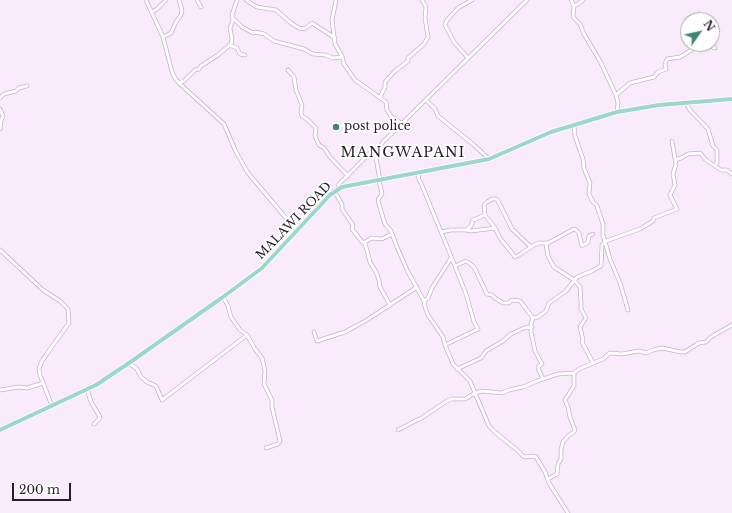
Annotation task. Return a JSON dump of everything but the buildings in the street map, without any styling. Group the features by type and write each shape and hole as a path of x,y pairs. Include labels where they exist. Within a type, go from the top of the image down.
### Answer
{"main road":[{"name":"MALAWI ROAD","path":"0,430 87,389 129,363 223,297 259,271 336,190 358,183 489,159 551,132 617,112 659,104 732,98"}],"street":[{"path":"146,0 164,37 172,72 179,83 224,124 236,152 248,173 297,231"},
{"path":"152,12 157,10 166,0"},
{"path":"164,37 171,33 181,15 182,10 179,0"},
{"path":"197,0 201,7"},
{"path":"179,83 195,70 199,69 201,66 218,55 229,45 232,39 230,28 233,20 232,15 237,0"},
{"path":"246,0 257,7 276,10 299,28 304,29 312,23 334,38"},
{"path":"336,0 332,20 334,38 335,44 344,64 358,82 387,103 387,110 391,116 401,123"},
{"path":"380,97 385,87 385,82 394,72 408,61 413,52 424,44 428,37 426,7 422,0"},
{"path":"468,58 454,42 445,25 447,20 458,8 472,0"},
{"path":"527,0 401,123 380,147 376,158 382,194 378,200 385,224 392,234 408,272 424,301 428,315 444,337 445,345 453,364 470,381 474,393 478,398 480,406 490,426 525,458 533,456 536,457 568,513"},
{"path":"571,0 574,6 573,17 580,24 584,34 596,53 616,95 618,103 617,112"},
{"path":"574,6 583,0"},
{"path":"232,17 248,31 264,34 274,41 304,49 313,54 325,55 333,58 342,57"},
{"path":"229,45 238,48 240,54 245,55"},
{"path":"616,95 630,83 654,77 658,72 666,69 664,64 667,59 680,57 688,52"},
{"path":"288,70 294,78 296,90 302,105 300,113 316,128 315,136 319,145 324,148 330,157 348,176"},
{"path":"0,98 4,94 27,86"},
{"path":"426,100 435,109 438,116 474,144 489,159"},
{"path":"685,102 690,110 708,129 713,146 717,150 717,163 715,166"},
{"path":"0,109 3,116 0,121 0,130"},
{"path":"574,125 575,136 590,183 589,194 597,206 603,224 603,235 610,259 620,283 628,310"},
{"path":"532,318 538,317 546,311 549,303 566,291 574,280 581,275 602,266 602,245 606,241 640,229 653,221 654,218 677,209 670,196 675,185 673,174 676,164 672,141"},
{"path":"380,147 376,148 368,155 338,185 336,190 342,204 342,209 353,225 352,229 363,243 365,243 370,262 376,272 380,287 390,305"},
{"path":"675,160 688,154 700,153 706,160 721,170 727,170 732,174"},
{"path":"418,172 419,180 455,266 466,294 474,322 478,329 445,345"},
{"path":"531,247 512,229 497,199 492,199 484,206 485,214 500,238 515,257 539,243 546,244 574,229 579,233 582,246 588,242 589,237 593,234"},
{"path":"466,230 471,226 473,220 485,214"},
{"path":"441,232 471,231 495,228"},
{"path":"365,243 372,238 382,239 392,234"},
{"path":"546,244 548,256 554,267 574,280 580,287 581,309 586,318 580,327 583,340 582,342 593,364"},
{"path":"0,250 43,290 60,301 68,309 69,323 42,361 40,370 40,375 52,406"},
{"path":"424,301 428,298 432,288 451,258"},
{"path":"455,266 466,261 469,262 474,267 488,294 492,295 503,303 509,303 512,300 520,301 532,318 531,332 536,351 542,364 538,368 543,379"},
{"path":"314,332 317,341 325,337 329,338 354,327 417,287"},
{"path":"223,297 228,306 231,317 240,330 247,335 262,358 265,371 264,384 272,400 272,407 279,432 280,443 266,448"},
{"path":"398,430 417,420 420,420 447,401 456,398 468,398 474,393 485,391 502,393 508,390 523,388 558,374 574,373 579,369 593,364 610,353 622,354 639,351 646,353 662,348 685,352 699,343 706,342 711,337 732,325"},
{"path":"457,369 481,358 486,351 503,341 511,334 522,329 532,327"},
{"path":"129,363 137,369 141,377 147,382 156,386 162,400 247,335"},
{"path":"548,479 557,474 563,442 575,430 565,400 574,386 574,373"},
{"path":"0,390 19,387 27,388 43,383"},
{"path":"87,389 91,402 100,417 94,424"}],"place":[{"name":"post police","path":"336,127"}],"district":[{"name":"MANGWAPANI","path":"403,153"}]}
